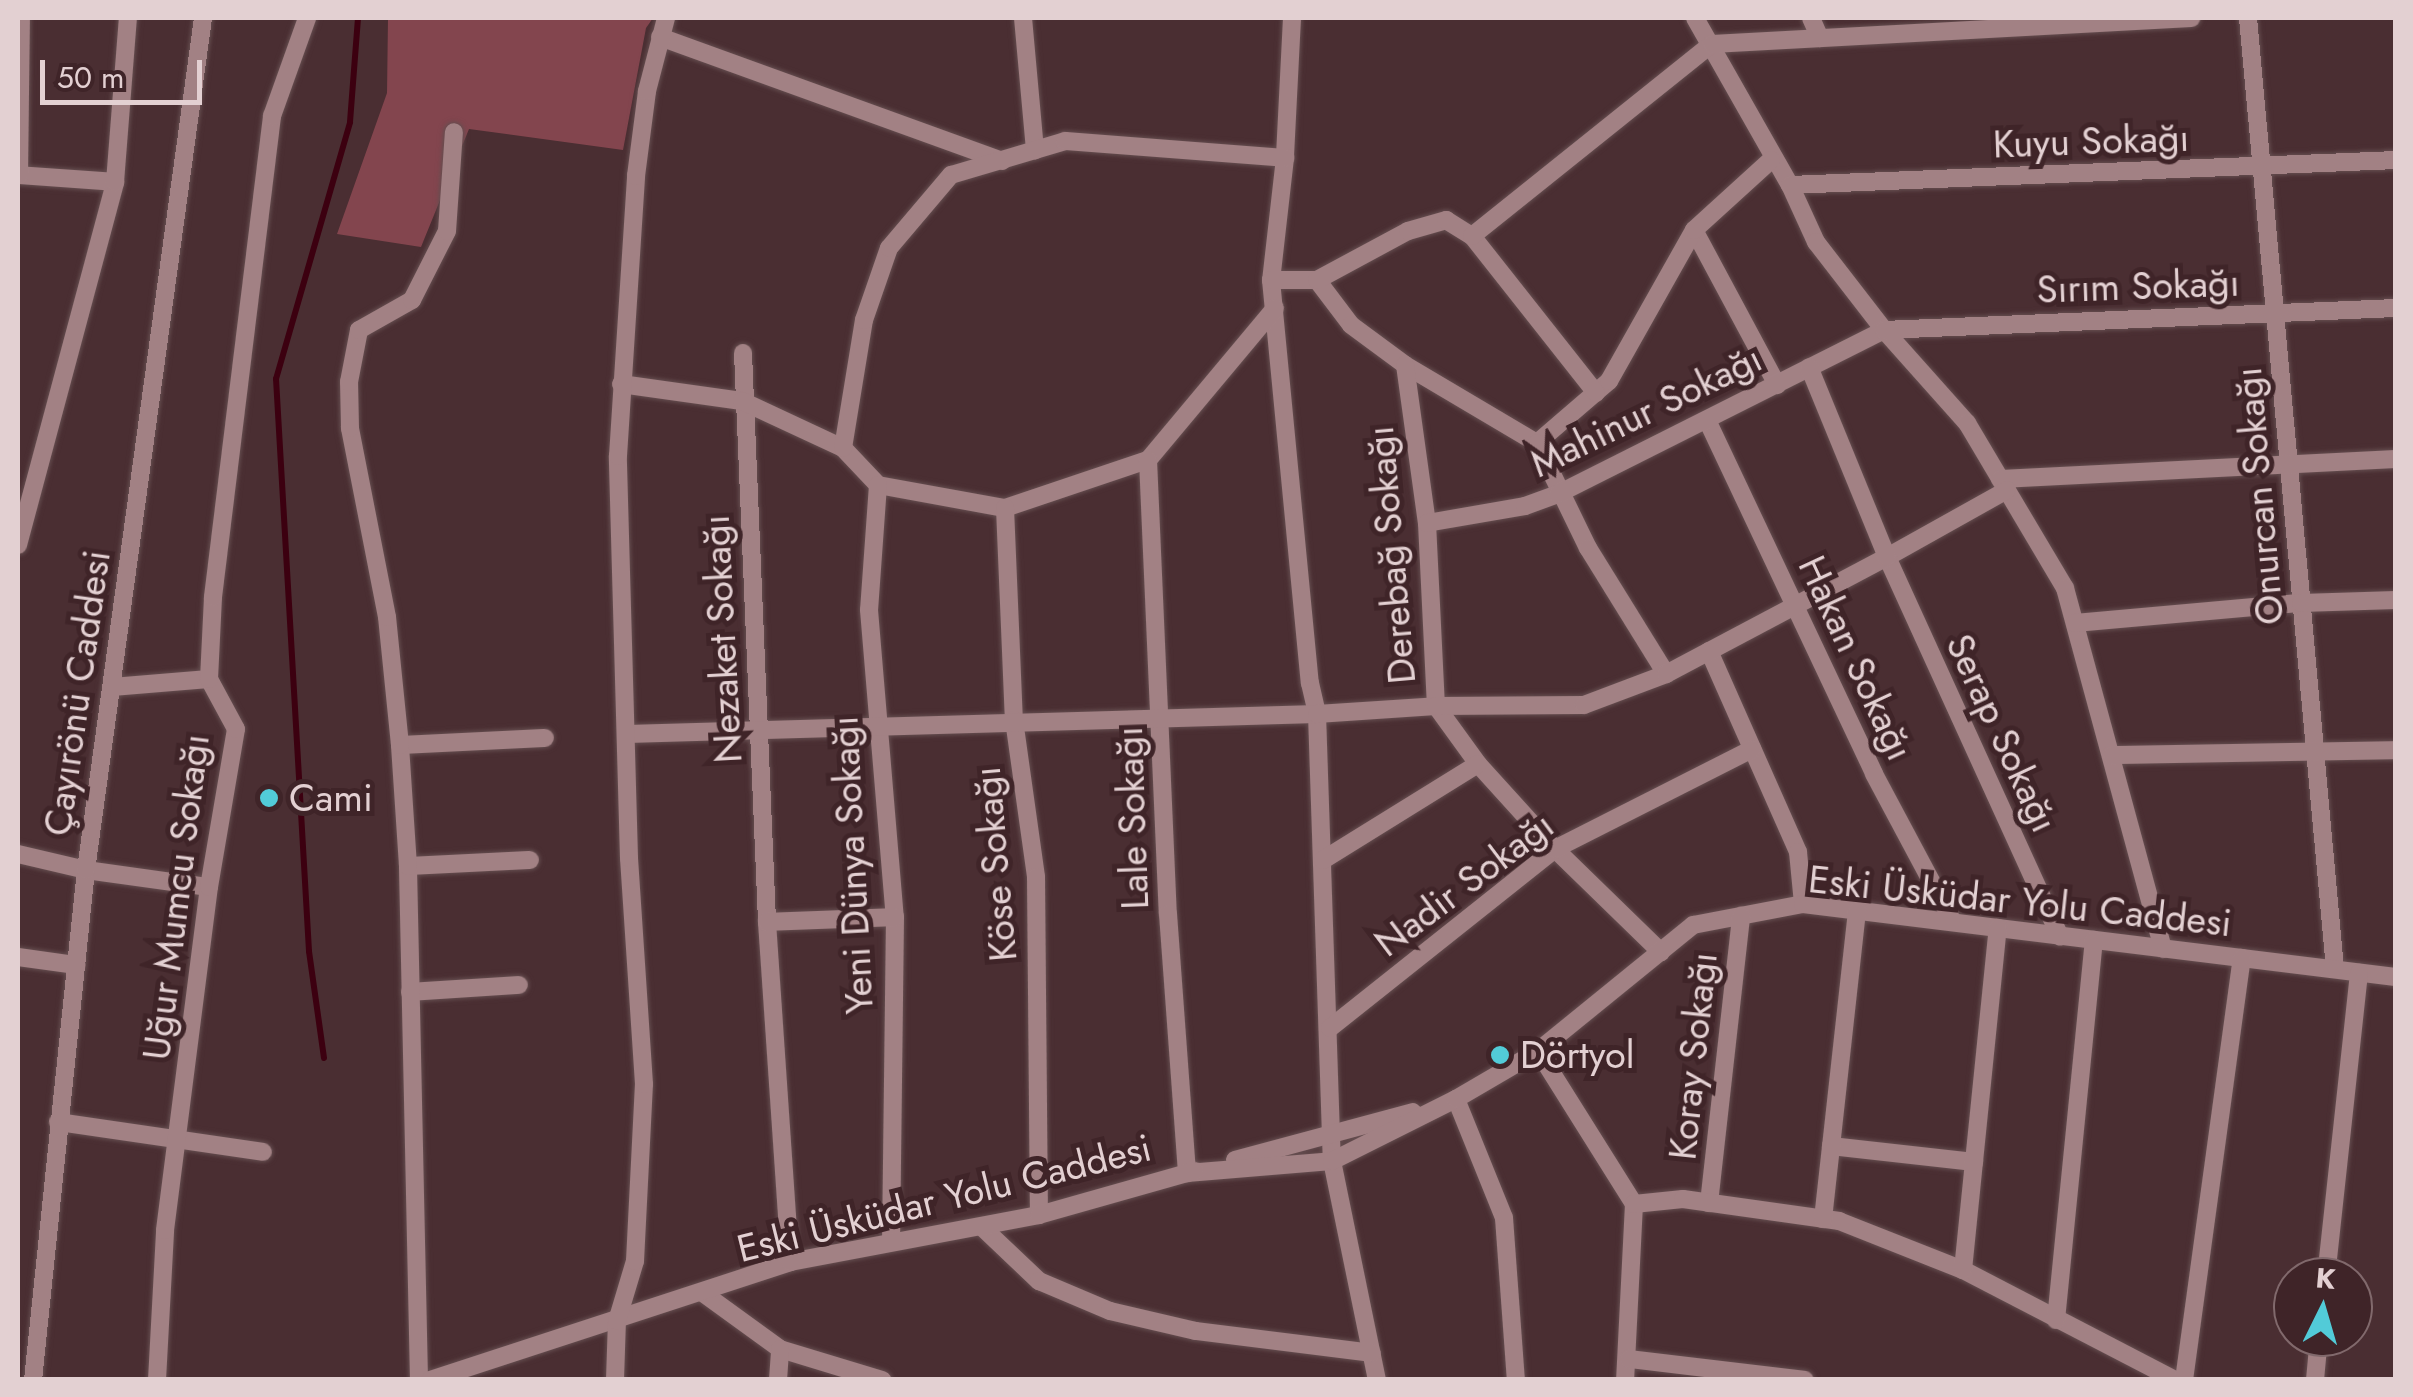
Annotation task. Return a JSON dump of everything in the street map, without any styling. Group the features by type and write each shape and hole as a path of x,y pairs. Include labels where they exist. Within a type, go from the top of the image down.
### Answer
{"street":[{"path":"21,18 18,175 115,182"},
{"path":"18,540 115,182 128,18"},
{"name":"Çayırönü Caddesi","path":"33,1380 86,870 155,345 203,18"},
{"name":"Uğur Mumcu Sokağı","path":"156,1380 165,1230 209,888 236,729 209,680 213,597 270,130 307,18"},
{"path":"615,1380 617,1321 635,1261 644,1084 629,858 618,456 636,176 647,91 666,18"},
{"path":"1023,18 1035,150"},
{"path":"1292,18 1285,158 1270,280 1310,683 1317,714 1332,1161 1377,1380"},
{"path":"1695,18 1771,160 1790,185 1816,242 1884,330 1967,423 2065,588 2163,948"},
{"path":"1811,18 1820,38"},
{"path":"1472,236 1712,44 1967,25 2191,18"},
{"name":"Onurcan Sokağı","path":"2248,18 2335,970"},
{"path":"660,37 1002,161"},
{"path":"418,1380 408,866 400,745 387,617 350,428 349,382 359,330 412,300 447,231 454,132"},
{"path":"844,448 864,320 890,248 951,175 1064,141 1285,158"},
{"path":"1537,444 1610,381 1694,230 1771,160"},
{"name":"Kuyu Sokağı","path":"1790,185 2396,160"},
{"path":"1270,280 1316,280 1427,225 1446,220 1472,236 1596,393"},
{"path":"1694,230 1777,385"},
{"path":"1316,280 1351,325 1405,365 1537,444 1558,494 1666,674"},
{"path":"621,384 742,401 844,448 878,485 1005,508 1148,460 1275,308"},
{"name":"Sırım Sokağı","path":"1884,330 2396,308"},
{"name":"Mahinur Sokağı","path":"1428,524 1558,494 1884,330"},
{"name":"Nezaket Sokağı","path":"743,353 742,401 767,922 790,1262"},
{"name":"Derebağ Sokağı","path":"1405,365 1428,524 1436,706 1478,764 1554,849 1661,952"},
{"name":"Serap Sokağı","path":"1810,367 1887,557 2060,936"},
{"name":"Hakan Sokağı","path":"1708,420 1874,774 1952,920"},
{"path":"627,734 1317,714 1436,706 1584,706 1666,674 1796,607 2004,485 2288,463 2396,459"},
{"name":"Lale Sokağı","path":"1148,460 1168,914 1187,1173"},
{"name":"Yeni Dünya Sokağı","path":"878,485 869,610 894,917 890,1242"},
{"name":"Köse Sokağı","path":"1005,508 1014,720 1036,877 1039,1215"},
{"path":"2075,623 2302,603 2396,600"},
{"path":"1710,652 1798,852 1803,904"},
{"path":"112,687 209,680"},
{"path":"400,745 545,738"},
{"name":"Nadir Sokağı","path":"1330,1028 1554,849 1752,749"},
{"path":"2112,754 2396,750"},
{"path":"1323,860 1478,764"},
{"path":"18,854 86,870 209,888"},
{"path":"408,866 530,860"},
{"name":"Eski Üsküdar Yolu Caddesi","path":"1187,1173 1332,1161 1456,1099 1538,1052 1693,925 1803,904 2396,977"},
{"path":"1823,1218 1856,911"},
{"name":"Koray Sokağı","path":"1709,1203 1741,916"},
{"path":"767,922 894,917"},
{"path":"1963,1270 1998,928"},
{"path":"2056,1320 2094,940"},
{"path":"18,957 76,964"},
{"path":"2184,1380 2242,958"},
{"path":"2328,1257 2359,972"},
{"path":"410,992 519,984"},
{"path":"1538,1052 1634,1204 1625,1380"},
{"path":"1456,1099 1504,1218 1516,1380"},
{"name":"Eski Üsküdar Yolu Caddesi","path":"430,1380 790,1262 1039,1215 1456,1099"},
{"path":"58,1122 263,1152"},
{"path":"1831,1146 1974,1162"},
{"path":"1634,1204 1683,1199 1823,1218 1963,1270 2175,1380"},
{"path":"982,1227 1040,1282 1110,1311 1196,1330 1372,1353"},
{"path":"703,1293 780,1349 882,1380"},
{"path":"778,1380 780,1349"},
{"path":"1629,1359 1805,1380"}],"shaded area":[{"path":"388,18 653,18 646,28 623,150 469,129 421,247 337,234 387,93"}],"waterway":[{"path":"324,1058 309,951 276,379 350,122 358,18"}],"place":[{"name":"Cami","path":"269,798"},
{"name":"Dörtyol","path":"1500,1055"}]}
